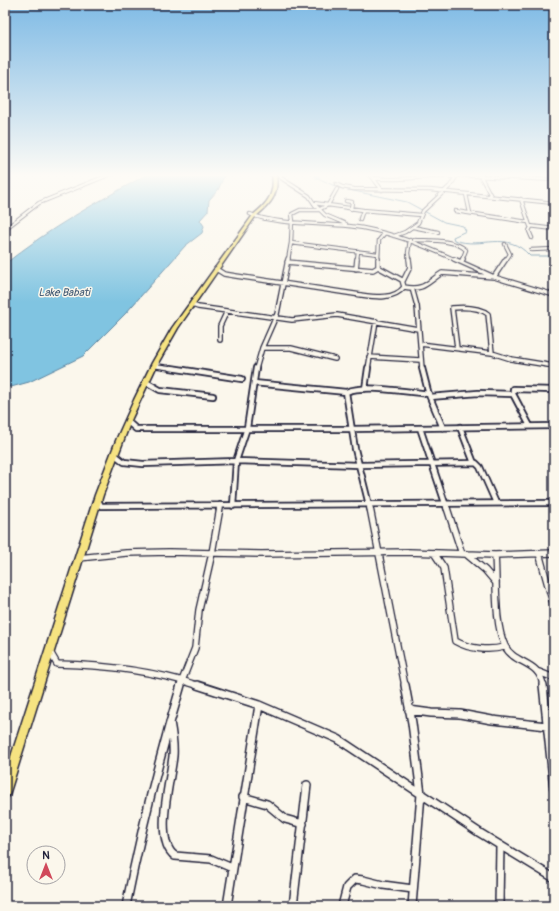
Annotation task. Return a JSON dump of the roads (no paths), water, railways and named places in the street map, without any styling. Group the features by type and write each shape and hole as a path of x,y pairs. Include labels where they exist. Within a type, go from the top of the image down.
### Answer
{"highway":[{"path":"5,792 98,499 114,454 157,360 193,302 251,217"}],"street":[{"path":"5,229 21,217"},
{"path":"257,217 266,219 350,226 410,240 494,277 554,296"},
{"path":"233,506 236,461 247,428 254,383 262,348 275,318 283,284 291,243 292,217"},
{"path":"329,217 350,226"},
{"path":"394,236 413,227 419,222 421,217"},
{"path":"493,217 528,222"},
{"path":"526,217 531,227 529,231 532,238"},
{"path":"413,227 438,232"},
{"path":"531,227 554,229"},
{"path":"378,267 379,239 384,234"},
{"path":"410,240 442,241 460,246 466,250 465,256 461,262"},
{"path":"403,282 410,267 408,253 410,240"},
{"path":"291,243 378,254"},
{"path":"494,277 510,254 505,244"},
{"path":"531,250 554,249"},
{"path":"356,269 358,251"},
{"path":"287,262 356,269 375,270 378,267"},
{"path":"378,267 400,278 404,287"},
{"path":"216,269 224,274 283,284 378,296 395,295 404,287 412,288 427,286 442,273 494,277"},
{"path":"412,288 417,306 420,360 429,396 443,428"},
{"path":"193,302 194,306 275,318 296,320 338,315 418,329"},
{"path":"457,348 452,308 481,310 486,311 488,314 492,352"},
{"path":"220,340 219,335 222,323 227,312"},
{"path":"365,389 376,321"},
{"path":"420,344 492,352 511,359 554,366"},
{"path":"262,348 291,348 335,359"},
{"path":"369,357 420,360"},
{"path":"157,360 157,366 161,367 242,379"},
{"path":"146,382 160,390 213,396"},
{"path":"254,383 298,389 346,392 350,389 365,389 429,396 478,393 513,394"},
{"path":"530,426 513,394 513,389 554,390"},
{"path":"346,392 358,464 369,504 409,710 421,794 412,906"},
{"path":"128,422 136,429 352,429 554,426"},
{"path":"460,427 474,463"},
{"path":"420,428 445,504 464,554 485,570 496,583"},
{"path":"114,454 124,462 143,464 236,461 358,464 474,463 480,466 496,503"},
{"path":"98,499 100,506 554,503"},
{"path":"126,906 137,850 170,721 182,680 194,652 199,610 212,553 220,505"},
{"path":"79,558 126,553 434,553 495,555 554,553"},
{"path":"434,553 444,568 455,640 463,645 498,650 504,647"},
{"path":"539,553 553,604"},
{"path":"495,555 500,628 504,647 514,657 535,668 539,672 554,678"},
{"path":"49,651 57,664 89,665 161,675 182,680 259,705 338,739 500,845 554,878"},
{"path":"539,672 544,689 554,789"},
{"path":"227,906 259,705"},
{"path":"409,710 431,713 460,714 492,720 548,726"},
{"path":"170,721 173,742 165,822 166,844 168,849 174,855 214,860 232,868"},
{"path":"293,906 307,784"},
{"path":"244,797 267,804 285,819 303,824"},
{"path":"498,906 500,845"},
{"path":"342,906 347,887 355,879 386,886 413,889"}],"water":[{"name":"Lake Babati","path":"74,217 203,217 200,220 204,226 202,233 185,246 125,314 83,356 29,382 11,387 5,386 5,264"}],"waterway":[{"path":"434,217 444,222 463,226 466,231 453,237 454,240 475,243 503,242 521,248 530,256 554,256"}]}
